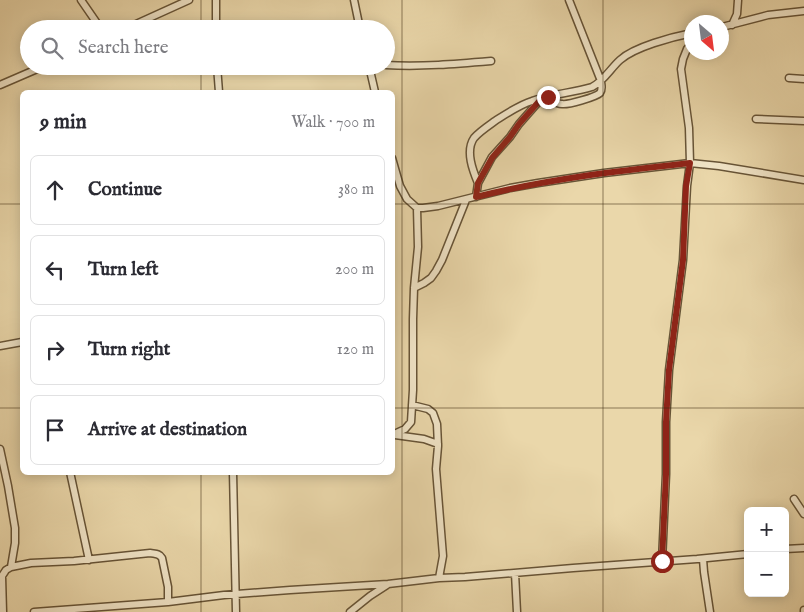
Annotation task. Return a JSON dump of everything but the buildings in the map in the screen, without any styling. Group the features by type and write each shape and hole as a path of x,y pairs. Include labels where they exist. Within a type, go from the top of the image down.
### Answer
{"street":[{"path":"81,0 95,20"},
{"path":"145,20 189,0"},
{"path":"216,0 216,20"},
{"path":"354,0 358,20"},
{"path":"545,97 556,103 566,104 600,93 602,89 601,81 569,0"},
{"path":"732,25 737,14 738,0"},
{"path":"729,26 768,15 804,11"},
{"path":"478,183 470,160 470,148 474,139 486,128 530,101 596,86 628,54 684,34"},
{"path":"662,561 669,370 683,260 686,186 690,163 689,128 681,69 684,56"},
{"path":"395,65 424,66 491,60"},
{"path":"0,85 23,75"},
{"path":"218,75 219,90"},
{"path":"371,75 375,90"},
{"path":"789,78 804,80"},
{"path":"476,197 478,183 492,158 519,124 545,97"},
{"path":"756,119 804,121"},
{"path":"417,208 466,200 538,182 690,163 804,180"},
{"path":"395,168 400,186 407,198 417,208 418,247 412,319 413,390 411,422 405,429 395,434"},
{"path":"414,288 431,278 436,272 466,200"},
{"path":"0,346 20,342"},
{"path":"412,405 428,409 433,413 436,424 438,444 436,469 443,556 439,578"},
{"path":"395,435 424,439 438,444"},
{"path":"0,449 15,528 11,567"},
{"path":"71,475 89,560"},
{"path":"233,475 236,612"},
{"path":"794,499 804,514"},
{"path":"789,549 804,548"},
{"path":"3,612 2,576 11,567 150,553 160,555 163,561 168,587 168,602"},
{"path":"34,612 168,602 236,594 388,584 439,578 744,554"},
{"path":"703,559 710,612"},
{"path":"515,573 517,612"},
{"path":"350,612 359,608 388,584"}],"route":[{"path":"548,97 542,98 492,158 478,183 476,197 538,182 690,163 684,213 683,260 669,370 662,561"}]}
